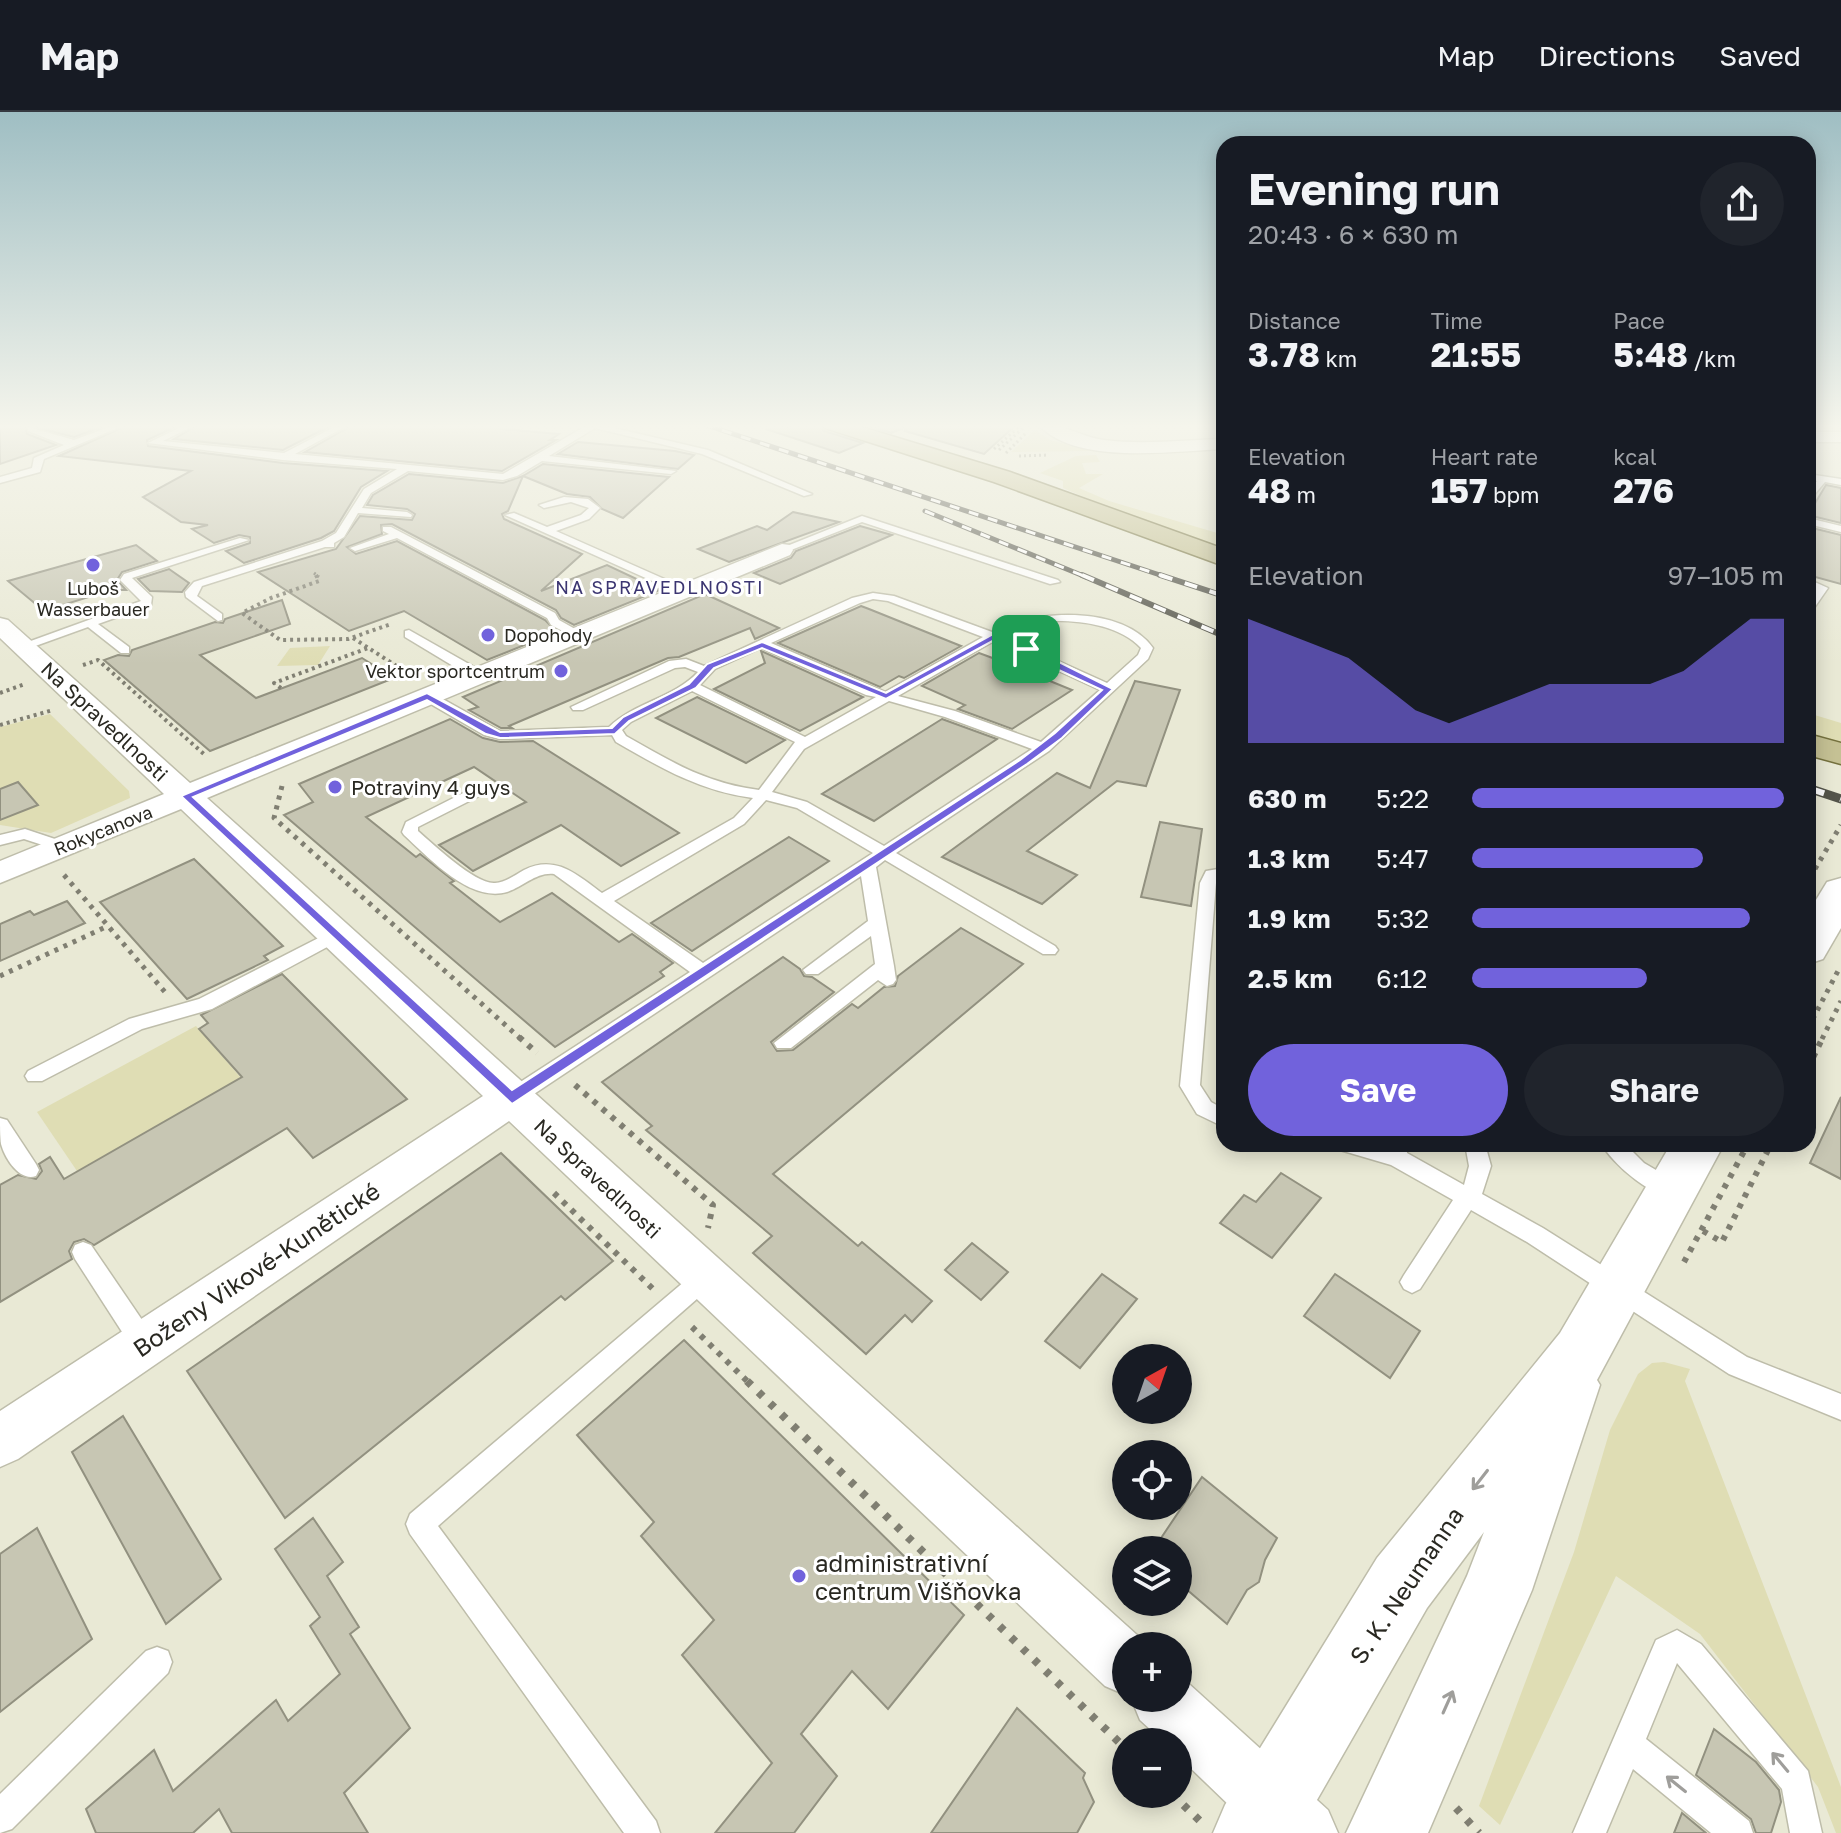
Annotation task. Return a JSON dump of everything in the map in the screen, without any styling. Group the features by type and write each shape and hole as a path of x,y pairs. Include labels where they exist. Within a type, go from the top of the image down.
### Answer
{"main road":[{"path":"1077,504 1216,555"},
{"path":"1816,746 1841,754"}],"street":[{"name":"Rokycanova","path":"0,873 61,857 186,796 260,766 422,687 478,675 782,550"},
{"name":"Na Spravedlnosti","path":"0,625 512,1098 689,1292 1112,1653"},
{"path":"1816,935 1841,891"},
{"name":"Boženy Vikové-Kunětické","path":"0,1441 512,1098"},
{"name":"S. K. Neumanna","path":"1258,1822 1402,1583 1581,1353 1617,1288 1688,1210 1697,1152"},
{"name":"S. K. Neumanna","path":"1386,1833 1497,1590 1581,1353"},
{"path":"1173,1712 1258,1822"}],"lane":[{"path":"218,617 192,597 191,592 198,584 328,544 338,537 359,504"},
{"path":"544,505 548,504"},
{"path":"547,531 594,512 594,505 591,504"},
{"path":"355,510 407,515"},
{"path":"510,515 683,591"},
{"path":"782,550 862,519 1054,582"},
{"path":"571,522 586,529"},
{"path":"1816,523 1841,529"},
{"path":"355,548 392,532 551,616 555,622 578,634"},
{"path":"23,646 148,602 126,580 128,576 244,540"},
{"path":"422,687 489,732 500,735 615,731 626,719 692,686 704,670 856,600 873,596 890,598 1039,654 1109,689"},
{"path":"512,1098 1044,748 1109,689 1147,648 1140,639 1096,620 1063,615 1032,620 993,637 805,742 791,753 739,821 602,900"},
{"path":"91,624 125,650"},
{"path":"409,634 478,675"},
{"path":"762,644 886,697 950,714 1044,748"},
{"path":"578,707 673,664 686,663 704,670"},
{"path":"692,686 805,742"},
{"path":"615,731 621,739 695,780 721,789 762,794 802,805 1049,950"},
{"path":"484,788 422,818 411,825 410,832 484,888 502,887 540,869 553,868 703,972"},
{"path":"0,840 25,834 61,857"},
{"path":"784,1043 886,973 867,864"},
{"path":"1216,874 1212,875 1208,883 1190,1078 1190,1086 1199,1102 1216,1114"},
{"path":"812,970 877,923"},
{"path":"35,1076 136,1024 205,1004 336,935"},
{"path":"0,1126 28,1170"},
{"path":"1398,1152 1535,1235 1738,1366 1841,1407"},
{"path":"1412,1282 1470,1198 1479,1176 1476,1152"},
{"path":"1620,1152 1688,1210"},
{"path":"83,1252 144,1344"},
{"path":"644,1833 420,1524 689,1292"},
{"path":"1589,1833 1667,1651 1677,1645 1690,1655 1797,1782 1806,1833"},
{"path":"0,1817 157,1662"},
{"path":"1628,1745 1737,1833"}],"path":[{"path":"314,573 320,578 319,581 271,598 242,613 280,640 353,638 402,620"},
{"path":"353,638 422,687"},
{"path":"281,688 274,683 368,648"},
{"path":"75,668 98,660 205,755"},
{"path":"0,693 30,682"},
{"path":"0,725 57,709"},
{"path":"260,766 282,784 274,818 555,1068"},
{"path":"1816,867 1841,825"},
{"path":"61,857 108,926 181,1011"},
{"path":"0,976 108,926"},
{"path":"1816,1013 1841,965"},
{"path":"1816,1052 1841,1001"},
{"path":"1688,1210 1722,1242 1767,1152"},
{"path":"547,1186 689,1292 1112,1734"},
{"path":"1192,1801 1258,1822"},
{"path":"1457,1809 1479,1833"}],"shaded area":[{"path":"1101,504 1120,504 1216,533 1216,548"},
{"path":"330,646 318,665 277,666 290,648"},
{"path":"50,714 129,791 130,798 51,833 0,825 0,727"},
{"path":"1816,715 1841,723 1841,746 1816,738"},
{"path":"196,1026 241,1078 77,1171 37,1112"},
{"path":"1664,1362 1690,1369 1685,1381 1841,1787 1841,1833 1836,1833 1818,1787 1700,1634 1616,1576 1500,1825 1479,1806 1574,1552 1610,1430 1638,1374 1652,1363"}],"building":[{"path":"154,504 350,504 334,531 244,563 226,551 250,543 250,537 239,535 214,543 192,529 208,525 181,522"},
{"path":"511,504 508,511 502,514 504,519 582,554 541,591 607,565 660,590 574,625 561,618 556,610 392,524 381,525 382,534 347,547 356,554 397,541 545,620 557,632 487,660 404,611 349,631 258,572 336,549 360,516 412,520 415,514 407,509 367,505"},
{"path":"597,504 638,504 623,518"},
{"path":"1816,504 1841,504 1841,523 1816,517"},
{"path":"793,512 839,522 729,562 698,549 757,526 767,530"},
{"path":"860,526 892,535 780,584 754,573 791,558 796,551"},
{"path":"1816,529 1841,535 1841,584 1816,577"},
{"path":"136,545 157,561 122,572 117,580 126,590 111,590 44,611 8,581"},
{"path":"169,569 189,583 182,592 150,591 138,579"},
{"path":"705,594 779,628 755,639 750,628 679,657 668,658 509,726 512,728 501,728 469,710 478,707 463,697"},
{"path":"282,600 290,624 200,655 256,698 362,658 394,678 210,751 104,660 118,655 129,656 132,650 215,622 223,623 225,619"},
{"path":"861,606 961,646 904,678 899,676 880,687 778,643"},
{"path":"761,651 863,697 800,731 714,689 765,663"},
{"path":"979,653 1072,690 1012,729 958,709 965,705 922,686"},
{"path":"1135,681 1180,690 1146,786 1117,781 1027,851 1077,875 1042,904 942,857 1057,773 1090,788"},
{"path":"697,697 785,740 746,763 656,718"},
{"path":"450,719 483,738 500,742 533,741 679,833 621,866 561,825 473,871 439,845 526,802 474,767 366,817 416,857 420,854 454,881 450,883 500,922 552,893 619,942 632,934 673,963 660,972 664,976 555,1047 284,815 313,802 299,784"},
{"path":"942,719 997,739 874,821 822,794"},
{"path":"18,782 38,805 0,820 0,789"},
{"path":"1160,822 1202,829 1191,906 1141,897"},
{"path":"789,837 829,861 692,951 651,923"},
{"path":"194,859 283,946 264,956 268,960 187,999 100,902"},
{"path":"67,901 85,923 0,961 0,924 30,911 34,915"},
{"path":"961,928 1023,964 773,1174 858,1246 862,1242 932,1301 912,1322 905,1315 866,1354 753,1253 772,1236 646,1130 652,1126 602,1082 783,957 800,969 804,976 812,977 834,992 771,1042 777,1051 793,1050 852,1004 858,1008 884,987 895,986 898,976"},
{"path":"282,974 407,1099 313,1158 287,1128 94,1245 84,1239 74,1242 69,1251 72,1259 0,1302 0,1185 18,1175 36,1179 42,1171 39,1164 50,1157 64,1179 242,1077 199,1029 208,1023 201,1015"},
{"path":"1841,1097 1841,1179 1810,1163"},
{"path":"501,1153 613,1261 565,1300 561,1296 285,1518 187,1371"},
{"path":"1281,1173 1321,1198 1272,1258 1220,1223 1244,1195 1256,1202"},
{"path":"972,1243 1008,1272 981,1300 945,1270"},
{"path":"1102,1274 1137,1299 1080,1368 1045,1341"},
{"path":"1335,1274 1420,1331 1390,1378 1304,1316"},
{"name":"administrativní centrum Višňovka","path":"684,1340 964,1615 888,1709 852,1671 801,1734 837,1776 794,1833 715,1833 772,1763 682,1655 714,1620 641,1536 654,1522 577,1435"},
{"path":"123,1416 221,1579 166,1624 72,1452"},
{"path":"1202,1477 1277,1538 1265,1560 1259,1582 1247,1590 1227,1624 1192,1594 1192,1536 1162,1536 1173,1520 1192,1520 1192,1492"},
{"path":"313,1518 343,1562 327,1576 359,1627 350,1634 410,1728 344,1793 368,1833 232,1833 219,1809 193,1833 96,1833 86,1809 154,1750 173,1791 276,1700 288,1721 340,1674 310,1626 320,1617 275,1549"},
{"path":"37,1528 92,1639 0,1712 0,1554"},
{"path":"1017,1708 1085,1773 1083,1778 1094,1802 1077,1833 931,1833"},
{"path":"1714,1729 1756,1762 1779,1790 1781,1802 1771,1833 1756,1833 1751,1819 1696,1775"},
{"path":"1682,1813 1706,1833 1674,1833"}],"railway":[{"path":"946,504 1166,577"},
{"path":"925,511 1086,577"},
{"path":"1082,575 1216,633"},
{"path":"1160,575 1216,593"},
{"path":"1816,791 1841,799"}],"place":[{"name":"Luboš Wasserbauer","path":"93,565"},
{"name":"Dopohody","path":"488,635"},
{"name":"Vektor sportcentrum","path":"561,671"},
{"name":"Potraviny 4 guys","path":"335,787"},
{"name":"administrativní centrum Višňovka","path":"799,1576"}],"district":[{"name":"NA SPRAVEDLNOSTI","path":"660,587"}],"route":[{"path":"993,637 1026,649 1109,689 1044,748 512,1098 186,796 427,696 489,732 500,735 615,731 626,719 692,686 704,670 762,644 886,697 993,637"}]}
